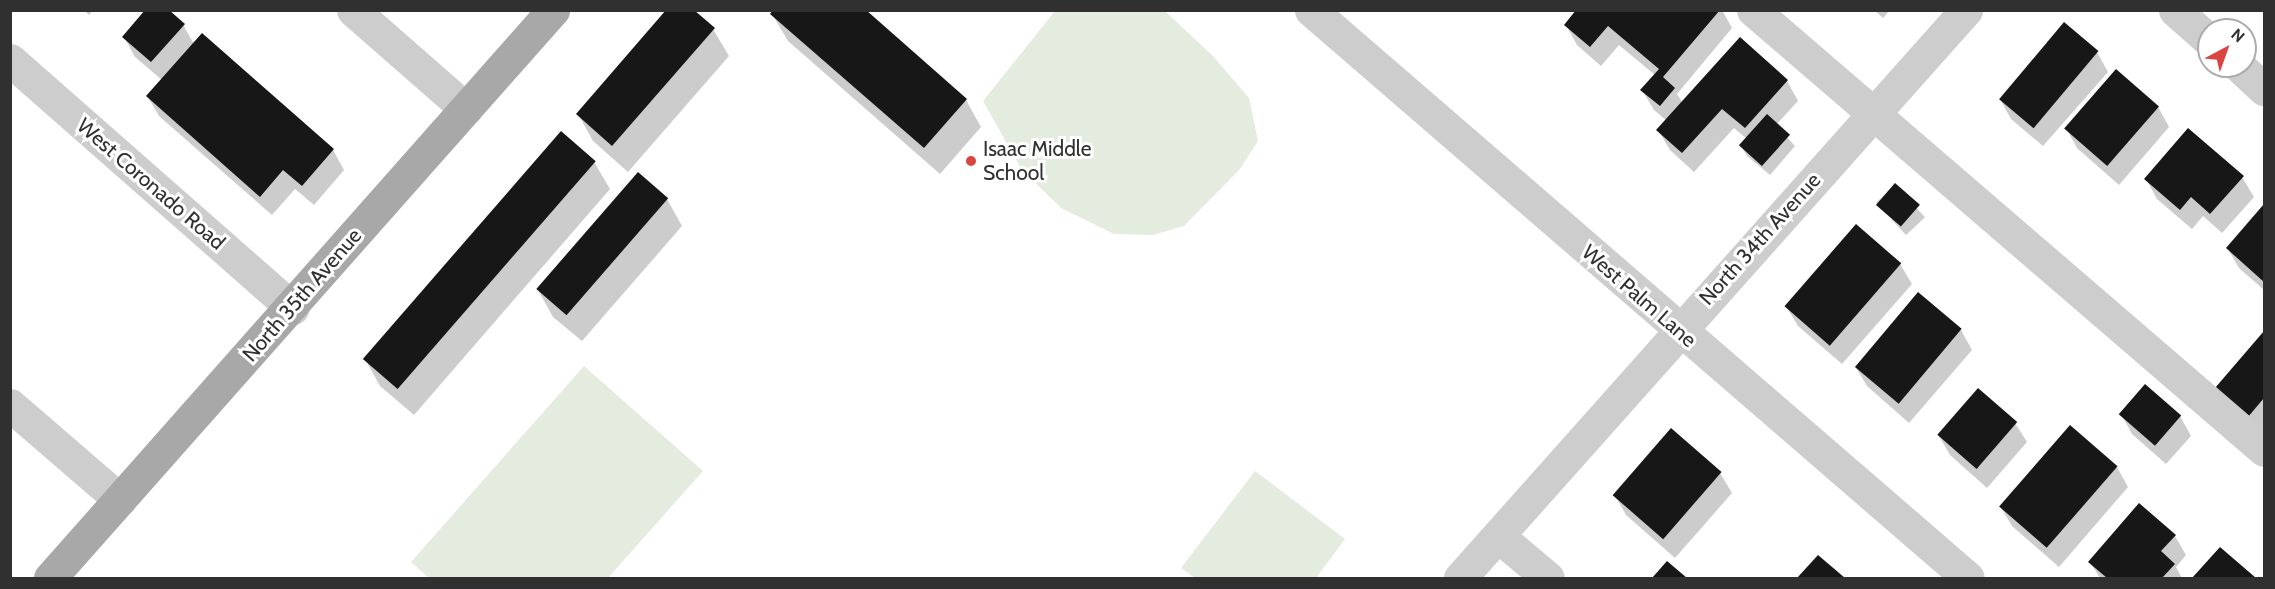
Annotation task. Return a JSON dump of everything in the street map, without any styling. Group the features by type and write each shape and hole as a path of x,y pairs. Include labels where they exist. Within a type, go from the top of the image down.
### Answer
{"main road":[{"name":"North 35th Avenue","path":"50,579 292,308 553,10"}],"street":[{"path":"353,10 466,110"},
{"name":"West Palm Lane","path":"1311,10 1968,579"},
{"path":"1753,10 2265,450"},
{"name":"North 34th Avenue","path":"1460,579 1678,330 1966,10"},
{"path":"2175,10 2197,29"},
{"name":"West Coronado Road","path":"10,60 292,308"},
{"path":"2253,78 2265,89"},
{"path":"10,405 120,500"},
{"path":"1498,536 1548,579"}],"shaded area":[{"path":"1055,11 1165,11 1213,56 1249,98 1258,141 1240,169 1184,226 1153,235 1114,234 1061,208 1022,170 983,101"},
{"path":"584,366 703,471 608,578 429,578 411,562"},
{"path":"1255,471 1345,539 1316,578 1195,578 1181,568"}],"building":[{"path":"145,10 169,10 185,24 151,62 122,37"},
{"path":"666,10 694,10 715,28 612,146 576,114"},
{"path":"773,10 866,10 967,99 924,148 770,14"},
{"path":"1576,10 1720,10 1663,77 1675,88 1660,106 1640,90 1659,69 1608,26 1590,47 1564,25"},
{"path":"2064,22 2098,51 2034,128 1999,99"},
{"path":"202,33 334,149 302,186 283,170 260,197 146,96"},
{"path":"1740,37 1788,80 1745,128 1722,109 1682,153 1656,130"},
{"path":"2116,69 2159,106 2107,166 2064,129"},
{"path":"1767,114 1790,135 1762,166 1739,145"},
{"path":"2188,128 2244,176 2210,214 2191,197 2180,210 2144,179"},
{"path":"561,131 596,161 398,389 363,359"},
{"path":"638,172 668,198 566,315 536,289"},
{"path":"1895,183 1920,205 1901,227 1876,205"},
{"path":"2264,204 2264,282 2226,248"},
{"path":"1856,224 1901,263 1830,346 1784,306"},
{"path":"1918,292 1962,329 1899,404 1855,367"},
{"path":"2264,331 2264,398 2248,417 2215,388"},
{"path":"2145,384 2181,415 2155,446 2119,414"},
{"path":"1978,388 2017,422 1977,469 1937,435"},
{"path":"2070,425 2118,466 2047,548 1999,507"},
{"path":"1671,428 1722,472 1663,539 1613,495"},
{"path":"2139,503 2176,535 2161,551 2175,564 2162,578 2107,578 2088,562"},
{"path":"2220,547 2256,578 2192,578"},
{"path":"1818,555 1845,578 1797,578"},
{"path":"1667,561 1687,578 1652,578"}],"place":[{"name":"Isaac Middle School","path":"971,161"}]}
